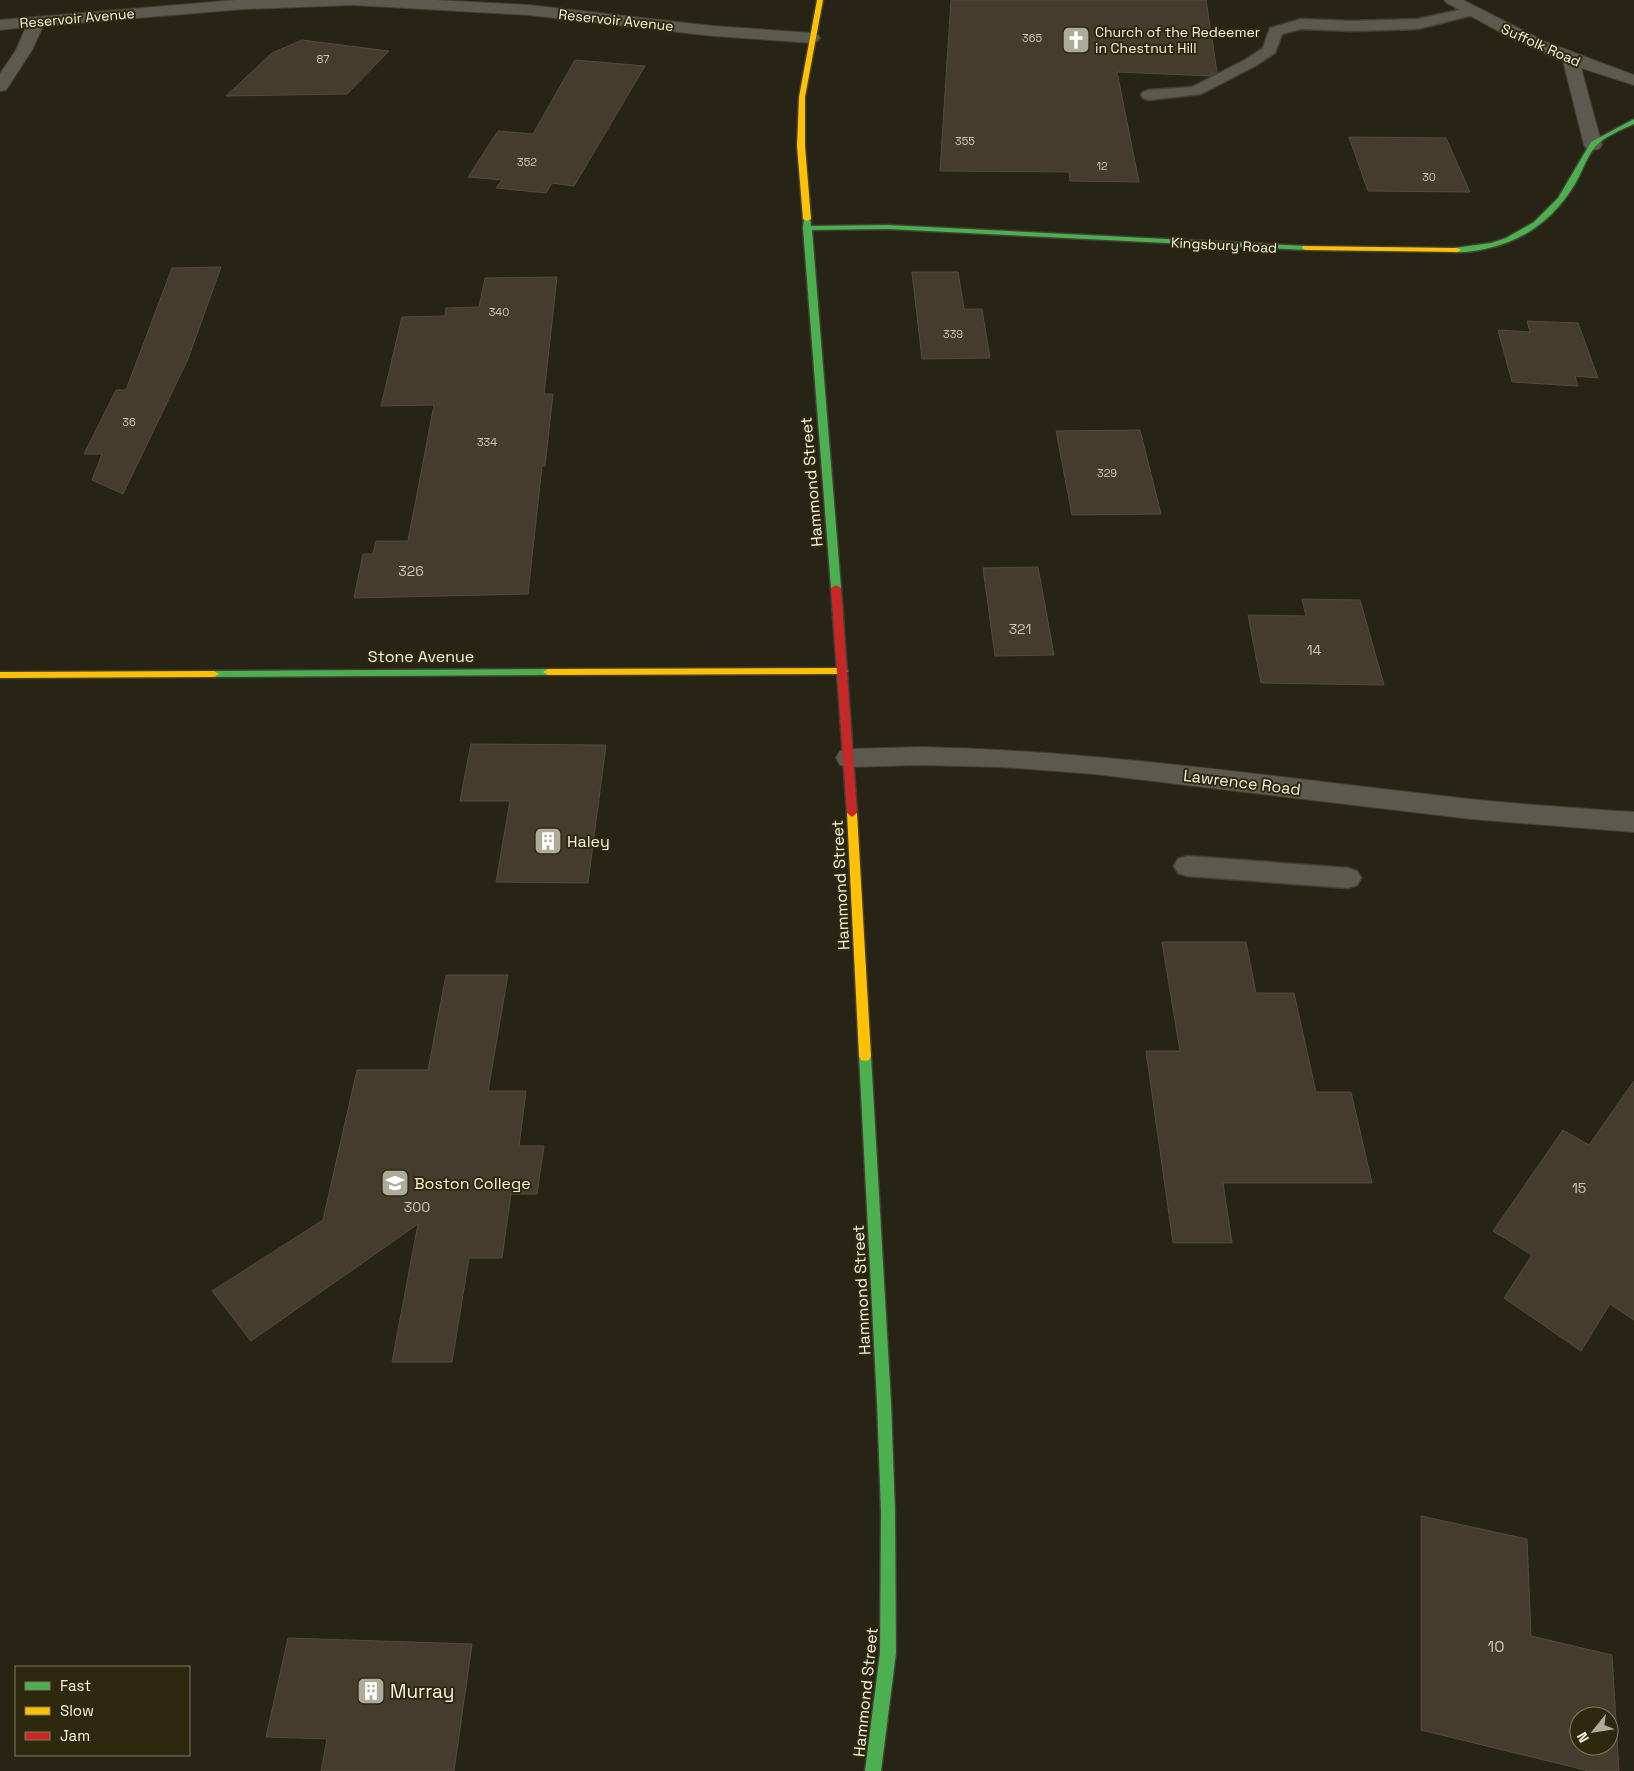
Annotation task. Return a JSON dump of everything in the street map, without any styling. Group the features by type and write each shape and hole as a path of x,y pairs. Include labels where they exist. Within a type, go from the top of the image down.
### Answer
{"street":[{"name":"Reservoir Avenue","path":"0,25 244,4 353,0 529,10 713,31 812,38"},
{"name":"Hammond Street","path":"820,0 804,74 801,146 849,758 888,1512 888,1653 873,1771"},
{"name":"Suffolk Road","path":"1452,0 1537,45 1571,59 1634,80"},
{"path":"0,86 24,50 37,22"},
{"path":"1571,59 1593,145"},
{"name":"Kingsbury Road","path":"807,228 886,227 1259,247 1440,251 1476,249 1504,242 1530,230 1552,212 1565,194 1593,145 1634,121"},
{"name":"Stone Avenue","path":"0,675 843,671"},
{"name":"Lawrence Road","path":"849,758 993,758 1076,764 1471,809 1634,822"}],"lane":[{"path":"1149,95 1195,91 1250,63 1270,50 1275,31 1301,24 1352,26 1418,24 1472,11"},
{"path":"1187,866 1348,878"}],"building":[{"path":"951,0 1206,0 1217,72 1210,76 1117,72 1139,182 1070,181 1069,172 940,171"},
{"path":"302,40 389,51 347,94 226,96 272,53"},
{"path":"575,60 645,66 574,186 552,183 546,193 496,188 502,180 468,177 498,131 533,134"},
{"path":"1349,137 1446,138 1470,192 1368,191"},
{"path":"221,267 188,359 123,494 92,480 102,454 84,454 116,390 126,390 172,268"},
{"path":"912,272 958,272 964,309 982,309 990,358 922,359"},
{"path":"557,277 544,394 553,394 545,466 542,466 528,594 354,598 363,554 373,554 376,541 408,541 434,405 381,406 402,317 445,316 446,308 479,307 485,278"},
{"path":"1527,321 1578,323 1598,378 1575,376 1578,386 1512,382 1498,330 1530,332"},
{"path":"1140,430 1161,514 1072,515 1056,431"},
{"path":"1038,567 1054,655 995,656 983,568"},
{"path":"1302,599 1360,600 1384,685 1261,683 1248,615 1306,616"},
{"name":"Haley","path":"471,744 606,745 588,883 496,882 510,801 460,801"},
{"path":"1162,942 1246,942 1256,993 1294,993 1316,1092 1351,1092 1372,1183 1223,1183 1232,1243 1173,1243 1146,1051 1180,1051"},
{"path":"446,975 508,975 488,1091 526,1091 519,1146 544,1146 537,1194 511,1194 502,1258 469,1258 452,1362 392,1362 418,1224 251,1341 212,1291 323,1220 357,1070 428,1070"},
{"path":"1634,1081 1634,1320 1610,1304 1581,1351 1504,1298 1532,1255 1493,1231 1563,1130 1589,1145"},
{"path":"1421,1516 1527,1539 1531,1636 1612,1655 1615,1706 1569,1706 1569,1756 1618,1756 1619,1771 1589,1771 1421,1730"},
{"name":"Murray","path":"288,1638 472,1644 454,1771 321,1771 327,1739 266,1737"}],"traffic: fast":[{"path":"1457,250 1493,245 1509,240 1537,224 1561,200 1594,144 1634,121"},
{"path":"807,219 836,588"},
{"path":"807,228 887,227 1306,248"},
{"path":"214,674 548,672"},
{"path":"865,1056 884,1402 888,1512 888,1653 873,1771"}],"traffic: slow":[{"path":"807,219 801,146 802,97 820,0"},
{"path":"1306,248 1457,250"},
{"path":"548,672 843,671"},
{"path":"0,675 214,674"},
{"path":"852,813 865,1056"}],"traffic: jam":[{"path":"836,588 852,813"}],"place":[{"name":"Church of the Redeemer in Chestnut Hill","path":"1076,40"},
{"name":"Haley","path":"548,841"},
{"name":"Boston College","path":"395,1183"},
{"name":"Murray","path":"371,1691"}]}
